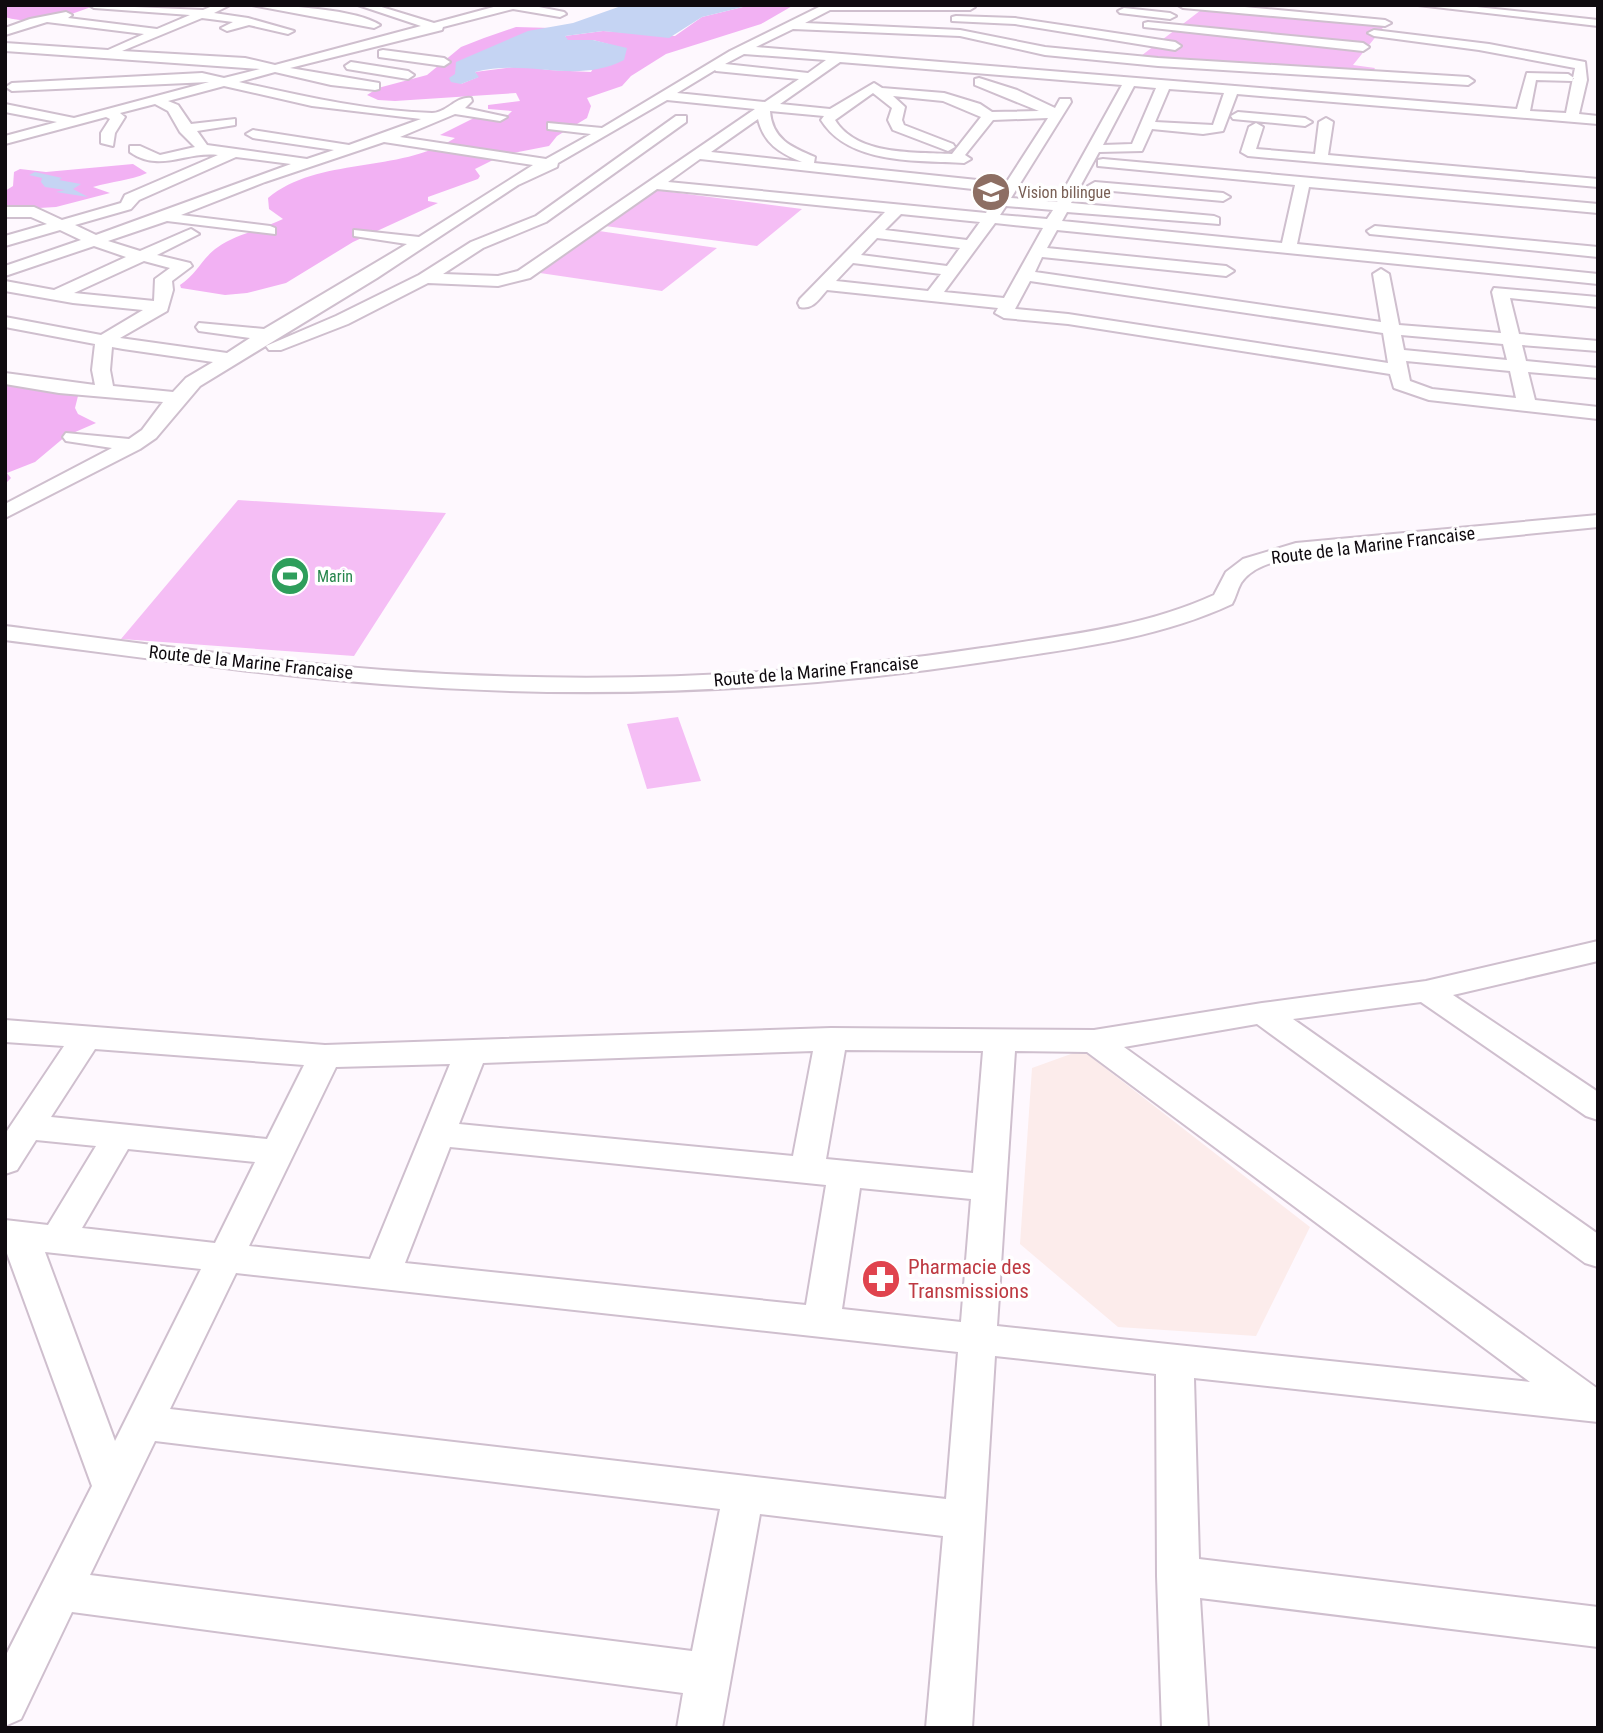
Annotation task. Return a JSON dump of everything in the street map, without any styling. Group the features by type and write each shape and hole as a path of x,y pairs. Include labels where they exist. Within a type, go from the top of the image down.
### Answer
{"street":[{"path":"5,32 93,5 203,14 288,31"},
{"path":"113,72 70,68 225,5"},
{"path":"257,5 332,15 374,24"},
{"path":"363,5 438,28"},
{"path":"5,140 438,28 514,5 560,14"},
{"path":"791,26 960,33 1045,51 1079,55 1301,71 1352,62 1374,33 1390,18 1335,18 1183,5"},
{"path":"1279,13 1290,5"},
{"path":"1335,18 1345,5"},
{"path":"1423,5 1514,10 1571,21 1598,23"},
{"path":"1571,21 1574,5"},
{"path":"82,24 121,6"},
{"path":"716,75 741,50 831,6 971,6"},
{"path":"960,19 971,6"},
{"path":"817,55 863,17 880,7"},
{"path":"1230,7 1158,62 1134,84 1093,149 1004,313 1076,302 1176,317 1397,363 1518,366 1598,373"},
{"path":"456,8 487,14"},
{"path":"1446,19 1461,8"},
{"path":"1502,29 1514,10"},
{"path":"1120,15 1198,31 1303,41 1352,62 1404,73 1479,62 1578,64 1582,67 1581,79 1572,117"},
{"path":"1086,32 1120,15 1213,20 1312,30 1293,51"},
{"path":"863,17 1015,21 1082,18"},
{"path":"48,19 82,24 192,31"},
{"path":"920,44 1015,21"},
{"path":"980,49 1004,43 1058,21 1086,32 1178,46"},
{"path":"227,28 248,22"},
{"path":"458,22 483,27"},
{"path":"1426,44 1438,30"},
{"path":"1374,33 1426,44 1479,62"},
{"path":"820,203 963,81 1045,51 1102,34"},
{"path":"344,37 295,52 408,75"},
{"path":"767,37 807,40"},
{"path":"1194,89 1211,66 1253,37"},
{"path":"398,38 423,43"},
{"path":"1079,55 1126,39"},
{"path":"1465,109 1479,62 1494,40 1560,48"},
{"path":"5,47 245,62 375,86"},
{"path":"868,59 907,48"},
{"path":"356,49 443,62"},
{"path":"741,50 920,64 963,81 975,107 989,116 1057,114"},
{"path":"920,64 956,55"},
{"path":"425,278 498,281 524,275 650,178 699,155 839,57"},
{"path":"158,79 169,65 180,58"},
{"path":"1252,94 1267,69 1283,60"},
{"path":"1352,62 1357,102"},
{"path":"825,67 963,81 1013,93 1057,114"},
{"path":"847,69 899,107 896,125 914,122 969,163 1002,192"},
{"path":"1301,71 1301,98"},
{"path":"1404,73 1418,106"},
{"path":"5,512 133,445 149,434 193,382 423,242 513,182 691,81 716,75 813,76"},
{"path":"1523,114 1534,92 1531,76 1598,82"},
{"path":"8,87 202,77 323,104 439,117"},
{"path":"998,78 1072,90 1134,84"},
{"path":"969,163 880,152 835,133 828,120 832,113 876,89 998,78 1134,84 1160,92 1226,103 1305,122"},
{"path":"103,82 172,96"},
{"path":"8,87 70,98"},
{"path":"768,88 794,91"},
{"path":"1160,92 1194,89 1226,103 1252,94 1598,120"},
{"path":"197,90 221,99"},
{"path":"933,296 989,221 1002,192 1072,90"},
{"path":"642,91 766,109 832,113"},
{"path":"1093,149 1137,148 1160,92"},
{"path":"157,100 173,107 202,149"},
{"path":"90,101 125,109"},
{"path":"1146,125 1212,130 1219,126 1226,103"},
{"path":"5,271 170,214 264,177 410,129 460,105 500,117"},
{"path":"5,108 78,122"},
{"path":"766,109 767,136 777,145 839,170"},
{"path":"108,143 108,133 118,117 109,114"},
{"path":"304,115 410,129"},
{"path":"969,163 989,116"},
{"path":"5,322 228,361 342,320 425,278 477,245 541,219 681,119"},
{"path":"186,129 230,122"},
{"path":"1321,158 1326,122"},
{"path":"554,125 604,132"},
{"path":"1256,127 1248,152 1598,183"},
{"path":"5,130 26,136"},
{"path":"253,134 352,148"},
{"path":"385,138 609,171 726,193 1288,250 1377,266 1598,279"},
{"path":"1381,146 1375,231 1377,266 1401,384 1429,394 1598,413"},
{"path":"135,149 141,155 163,159 202,149 307,162"},
{"path":"5,241 126,206 132,201 130,198 234,153"},
{"path":"699,155 857,171 1002,192 1062,207 1214,221"},
{"path":"726,193 768,162"},
{"path":"1103,163 1303,182 1377,199 1532,216 1598,209"},
{"path":"201,168 264,177"},
{"path":"1206,242 1231,175"},
{"path":"1529,177 1536,247"},
{"path":"513,182 536,185"},
{"path":"1288,250 1303,182"},
{"path":"1096,186 1223,197"},
{"path":"559,188 582,191"},
{"path":"132,201 203,225 270,231"},
{"path":"73,207 128,229"},
{"path":"806,303 895,211"},
{"path":"5,212 34,212 63,224 91,242 138,256 184,265 163,279 166,290 161,307 104,340"},
{"path":"1142,236 1153,215"},
{"path":"392,226 438,232"},
{"path":"1375,231 1598,253"},
{"path":"359,233 423,242"},
{"path":"873,233 971,245"},
{"path":"56,295 191,234"},
{"path":"28,262 57,269 115,250"},
{"path":"1038,252 1226,271"},
{"path":"849,258 952,271"},
{"path":"1025,275 1076,302 1176,317 1390,328 1511,339 1598,346 1590,301 1500,292 1511,339 1518,366 1527,405"},
{"path":"823,285 1009,304"},
{"path":"5,286 56,295 161,307"},
{"path":"205,327 268,335"},
{"path":"104,340 101,370 106,391"},
{"path":"5,378 178,398"},
{"path":"73,437 133,445"},
{"name":"Route de la Marine Francaise","path":"5,633 296,669 441,679 551,684 726,680 870,669 977,656 1185,616 1224,599 1227,585 1236,572 1257,559 1296,550 1598,520"},
{"path":"5,1031 325,1056 632,1048 831,1039 1094,1041 1262,1013 1426,991 1598,951"},
{"path":"1426,991 1598,1108"},
{"path":"1262,1013 1598,1253"},
{"path":"5,1161 85,1039"},
{"path":"807,1170 831,1039"},
{"path":"949,1728 1000,1040"},
{"path":"1094,1041 1594,1405"},
{"path":"382,1275 471,1052"},
{"path":"5,1704 325,1056"},
{"path":"28,1127 278,1152"},
{"path":"439,1134 989,1188"},
{"path":"28,1237 119,1136"},
{"path":"822,1322 845,1174"},
{"path":"28,1237 1594,1405"},
{"path":"28,1237 111,1485"},
{"path":"1175,1360 1178,1576 1185,1728"},
{"path":"144,1423 965,1520"},
{"path":"699,1728 743,1493"},
{"path":"1178,1576 1598,1627"},
{"path":"61,1591 709,1675"}],"shaded area":[{"path":"5,5 95,5 63,16 28,21 5,17"},
{"path":"751,5 794,5 761,24 666,54 631,76 622,86 587,98 591,106 587,118 557,136 549,146 503,155 475,169 480,176 478,179 428,197 428,201 438,203 353,242 286,283 247,293 225,295 181,288 180,285 218,247 283,219 269,209 268,198 288,185 335,170 409,157 433,149 455,138 440,135 484,113 507,116 512,111 488,109 488,105 520,101 516,93 395,101 378,100 367,95 378,88 427,75 461,47 516,27 552,28 524,35 513,41 492,56 461,84 478,77 475,72 521,66 591,72 608,44 593,40 567,40 565,36 603,31 675,36 702,17"},
{"path":"1205,7 1386,24 1353,65 1375,68 1372,73 1137,59"},
{"path":"133,164 147,173 93,187 110,193 56,207 5,210 5,191 13,186 14,172 20,169 46,172"},
{"path":"656,190 802,209 757,246 605,226"},
{"path":"599,231 717,248 662,291 540,273"},
{"path":"5,382 79,392 75,408 78,414 96,423 66,436 35,462 7,473 11,478 5,484"},
{"name":"Marin","path":"238,500 446,513 354,656 121,639"},
{"path":"678,717 701,781 647,789 627,724"},
{"path":"1082,1050 1310,1227 1256,1336 1118,1327 1020,1244 1032,1068"}],"water":[{"path":"624,5 751,5 702,17 669,38 603,31 565,36 568,40 593,40 627,48 624,60 606,67 569,71 494,68 475,72 479,77 461,84 451,82 449,78 455,74 456,62 528,31 573,23"},
{"path":"35,172 81,184 73,189 88,197 56,192 65,190 45,187 41,182 42,178 29,175"}],"place":[{"name":"Vision bilingue","path":"991,192"},
{"name":"Marin","path":"290,576"},
{"name":"Pharmacie des Transmissions","path":"881,1279"}]}
